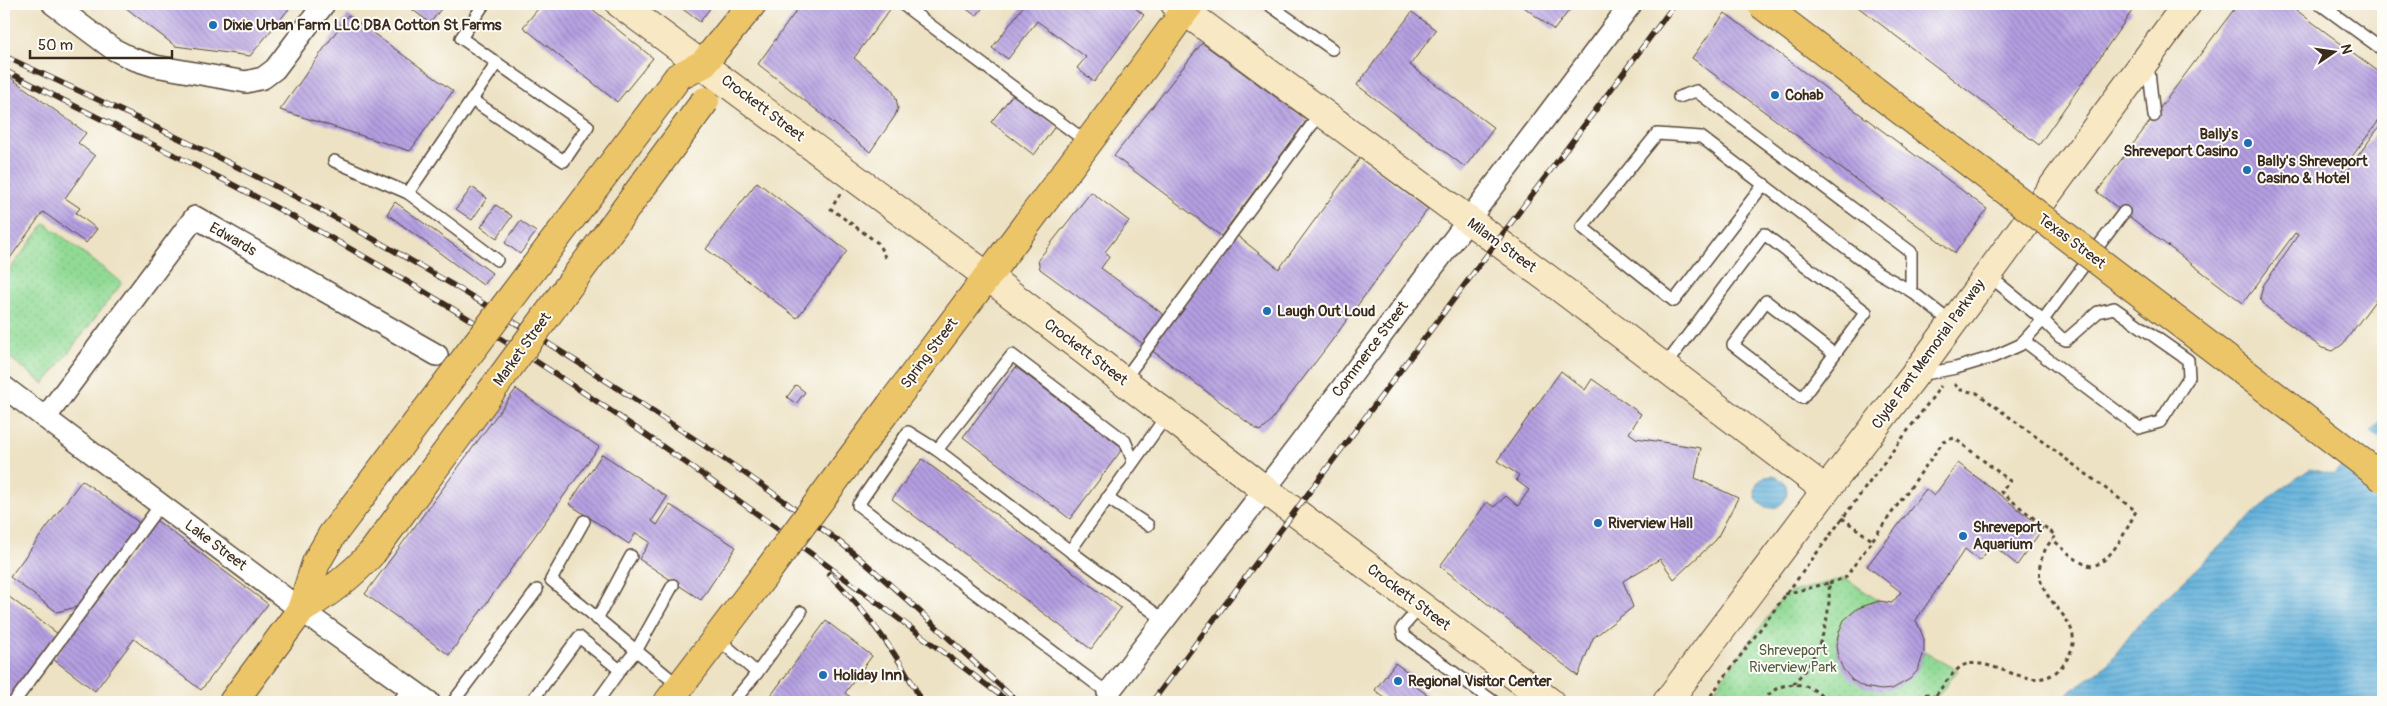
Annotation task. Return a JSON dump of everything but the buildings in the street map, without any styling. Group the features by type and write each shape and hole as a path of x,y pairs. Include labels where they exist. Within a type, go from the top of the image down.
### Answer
{"main road":[{"name":"Market Street","path":"233,702 301,610 316,563 332,535 678,77 704,64 752,4"},
{"name":"Texas Street","path":"1761,4 2383,478"},
{"name":"Spring Street","path":"673,694 1088,143 1183,6"},
{"name":"Market Street","path":"301,610 338,585 372,553 705,101 704,64"}],"street":[{"path":"53,4 113,49 133,59 155,66 246,82 263,78 275,68 324,4"},
{"name":"Crockett Street","path":"620,4 704,64 987,276 1264,489 1550,702"},
{"name":"Commerce Street","path":"1108,693 1299,445 1630,4"},
{"name":"Clyde Fant Memorial Parkway","path":"1668,702 1913,377 2187,4"},
{"name":"Milam Street","path":"1183,6 1468,221 1540,272 1826,490"},
{"name":"Edwards","path":"45,418 195,217 437,355"},
{"name":"Lake Street","path":"4,387 301,610 404,695 429,702"}],"lane":[{"path":"472,100 564,161 588,126 461,38 484,4"},
{"path":"902,4 1088,143"},
{"path":"1268,4 1332,49"},
{"path":"2320,4 2383,50"},
{"path":"2148,58 2154,116"},
{"path":"408,193 497,63"},
{"path":"1679,97 1696,91 1911,252 1911,291"},
{"path":"1123,381 1322,111"},
{"path":"1764,184 1674,301 1582,227 1656,134 1701,137 1764,184 1879,273 1911,291 1952,323"},
{"path":"334,161 408,193 497,260"},
{"path":"1913,377 1956,368 1993,357 2020,345 2043,320 2124,212"},
{"path":"1664,367 1764,234 1866,312 1802,398 1733,345 1766,301 1834,354"},
{"path":"1987,274 2043,320 2060,337 2066,340 2098,312 2114,308 2188,360 2189,377 2160,422 2139,428 2024,341"},
{"path":"937,450 1012,355 1125,441 1133,461"},
{"path":"1070,551 1167,415"},
{"path":"1108,693 858,505 908,432 937,450 1164,620"},
{"path":"1107,498 1148,526"},
{"path":"14,702 162,504"},
{"path":"584,521 551,580 636,651 673,694"},
{"path":"597,618 631,556"},
{"path":"597,702 636,651 673,586"},
{"path":"453,702 537,590"},
{"path":"1421,606 1402,628 1404,636 1494,702"},
{"path":"733,702 757,673 801,612"},
{"path":"531,702 579,637 620,670"},
{"path":"716,637 757,673"}],"path":[{"path":"840,194 831,209 878,243 886,259"},
{"path":"1706,702 1946,378 1961,390 1977,393 2136,511 2125,532 2103,563 2094,566 2086,565 2052,539"},
{"path":"1785,594 1845,578 1944,442 1954,438 2010,481 2002,492 2056,536 2052,539 2041,558 2038,573 2041,588 2051,602 2066,617 2072,629 2073,641 2070,653 2064,664 2055,673 2043,678 2030,679 2017,677 2000,668 1966,664 1952,674 1931,702"},
{"path":"1842,518 1872,540"},
{"path":"1764,702 1774,691 1793,684 1808,668 1823,634 1830,606 1829,583"},
{"path":"1793,684 1818,692 1826,702"},
{"path":"1911,702 1922,695 1930,694 1935,697"}],"green space":[{"path":"45,223 122,283 44,384 4,353 4,271 7,273"},
{"name":"Shreveport Riverview Park","path":"1845,578 1879,601 1858,608 1845,620 1837,645 1840,662 1851,674 1866,681 1883,683 1900,679 1915,669 1924,652 1958,670 1933,702 1705,702 1785,594"}],"water":[{"path":"2383,419 2383,702 2056,702 2107,665 2142,620 2278,491 2310,469 2333,475"},
{"path":"1771,476 1777,477 1782,481 1786,486 1786,498 1782,503 1777,507 1771,508 1765,507 1760,503 1756,498 1755,492 1756,486 1760,481 1765,477"}],"pier":[{"path":"2369,431 2383,442 2383,487 2345,458"}],"railway":[{"path":"1152,702 1675,4"},
{"path":"4,56 203,150 321,210 492,308 617,388 797,510 842,544 887,582 1018,702"},
{"path":"4,70 264,201 368,259 469,319 548,369 703,475 780,530 1005,699"},
{"path":"829,574 881,634 903,667 922,702"}],"place":[{"name":"Dixie Urban Farm LLC DBA Cotton St Farms","path":"213,25"},
{"name":"Cohab","path":"1775,95"},
{"name":"Bally's Shreveport Casino","path":"2248,143"},
{"name":"Bally's Shreveport Casino & Hotel","path":"2247,170"},
{"name":"Laugh Out Loud","path":"1267,311"},
{"name":"Riverview Hall","path":"1598,523"},
{"name":"Shreveport Aquarium","path":"1963,536"},
{"name":"Holiday Inn","path":"823,675"},
{"name":"Regional Visitor Center","path":"1398,681"}]}
